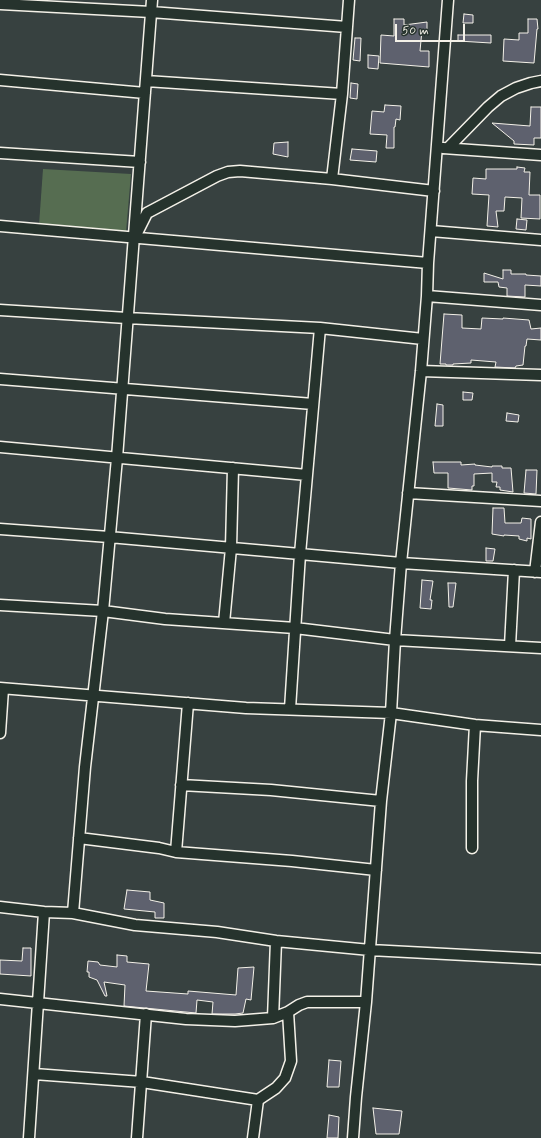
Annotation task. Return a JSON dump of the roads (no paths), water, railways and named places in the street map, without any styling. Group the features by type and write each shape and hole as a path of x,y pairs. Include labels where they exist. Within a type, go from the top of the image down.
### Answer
{"street":[{"path":"73,913 78,838 117,458 152,0"},
{"path":"332,179 342,94 349,0"},
{"path":"353,1138 366,1002 381,801 391,713 401,563 427,296 428,263 448,0"},
{"path":"0,4 151,12 347,27"},
{"path":"0,80 145,93"},
{"path":"146,81 342,94"},
{"path":"448,148 488,107 501,96 516,88 541,81"},
{"path":"437,148 541,155"},
{"path":"0,154 140,162"},
{"path":"134,238 147,213 216,176 228,172 240,171 332,179 434,191"},
{"path":"0,226 428,263"},
{"path":"431,230 541,240"},
{"path":"427,296 541,305"},
{"path":"0,310 320,328 423,338"},
{"path":"290,709 300,554 320,328"},
{"path":"420,371 541,375"},
{"path":"0,380 313,404"},
{"path":"0,447 307,475"},
{"path":"224,623 231,548 233,468"},
{"path":"408,493 541,500"},
{"path":"0,529 109,537 401,563 538,572 541,522"},
{"path":"510,646 514,570"},
{"path":"0,605 102,611 165,619 295,628 395,640 541,648"},
{"path":"0,733 1,689 246,708 391,713 475,725 541,730"},
{"path":"176,852 188,703"},
{"path":"472,848 472,781 475,725"},
{"path":"181,785 271,790 381,801"},
{"path":"78,838 159,848 176,852 292,861 376,870"},
{"path":"0,907 44,912 73,913 135,925 217,932 276,941 370,950 541,959"},
{"path":"29,1138 44,912"},
{"path":"273,1018 276,941"},
{"path":"0,999 186,1019 235,1021 273,1018 306,1002 366,1002"},
{"path":"34,1074 142,1082 258,1100 276,1088 285,1078 291,1061 288,1012"},
{"path":"137,1138 146,1014"},
{"path":"253,1138 258,1100"}]}
